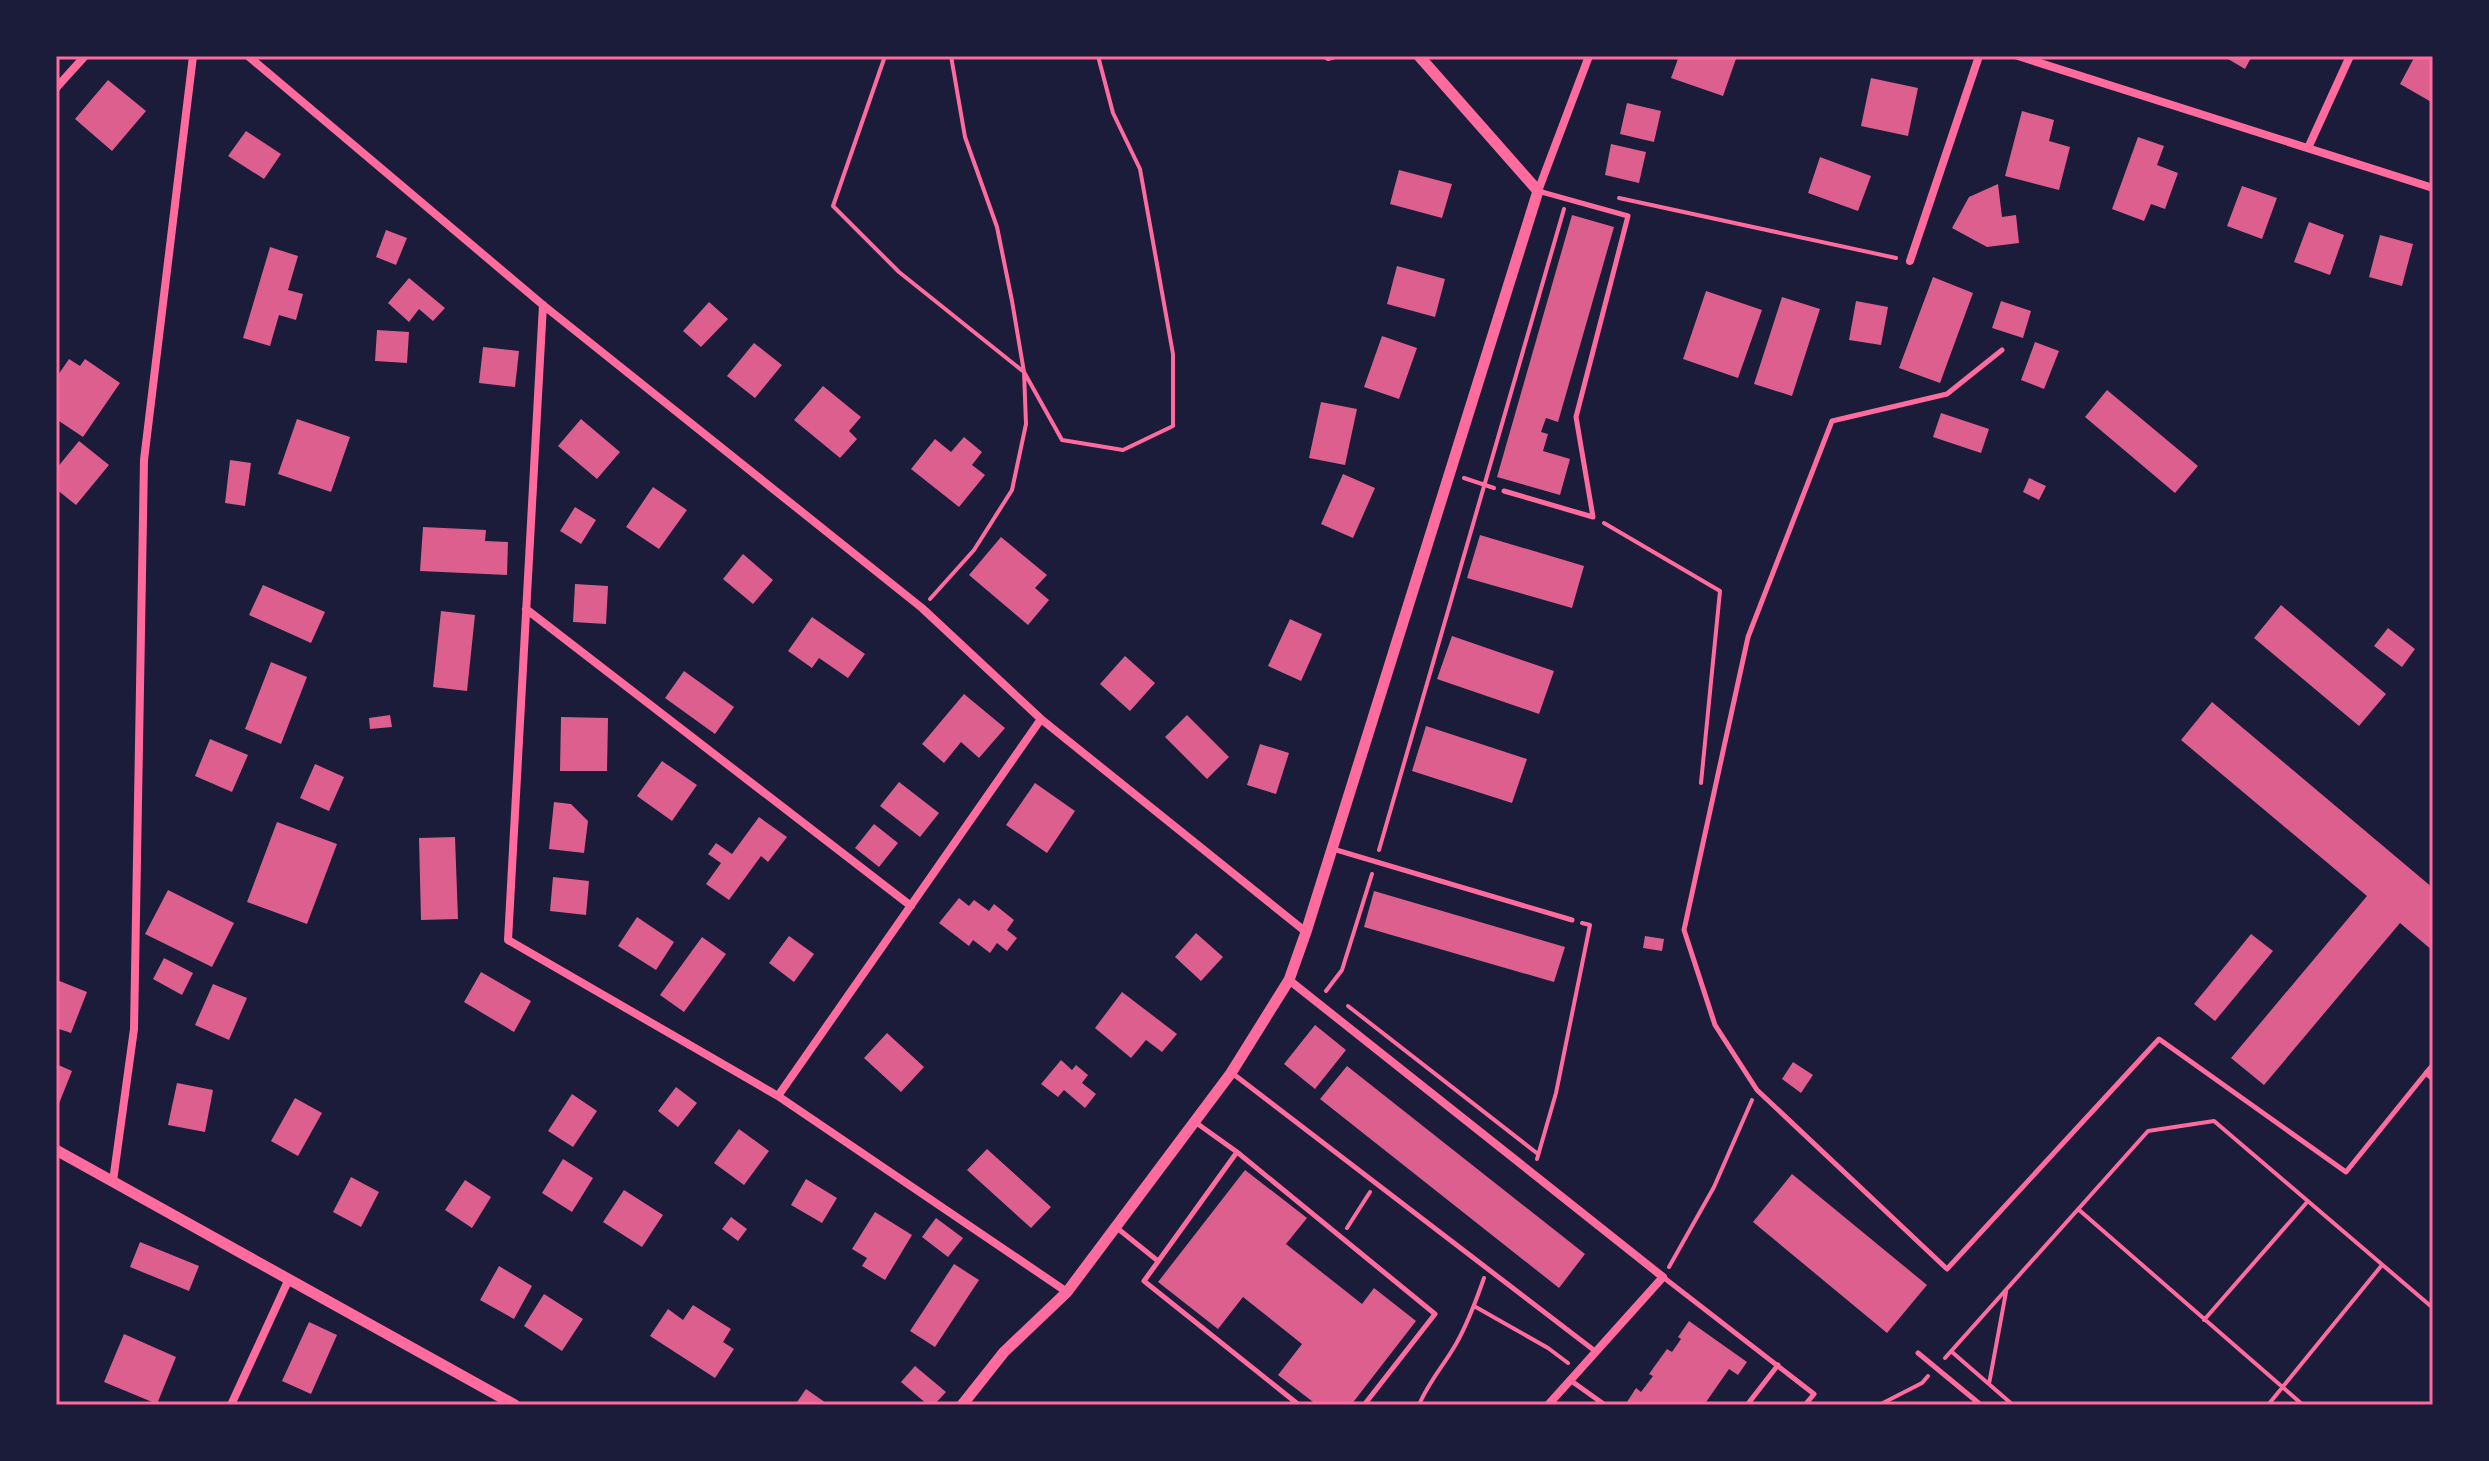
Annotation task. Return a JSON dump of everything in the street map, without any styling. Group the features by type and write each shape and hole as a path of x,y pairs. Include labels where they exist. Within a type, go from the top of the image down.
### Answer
{"street":[{"path":"56,88 85,56"},
{"path":"113,1181 134,1029 144,460 193,56"},
{"path":"248,56 543,305 922,608 1041,719 1306,932"},
{"path":"1419,56 1538,191"},
{"path":"962,1405 1004,1352 1067,1292 1117,1228 1231,1073 1289,980 1538,191 1589,56"},
{"path":"1910,261 1979,56"},
{"path":"2018,56 2433,188"},
{"path":"2308,148 2350,56"},
{"path":"543,305 508,940 778,1096 1067,1292"},
{"path":"526,609 911,906"},
{"path":"778,1096 1041,719"},
{"path":"1289,980 1663,1277 1548,1405"},
{"path":"56,1150 515,1405"},
{"path":"231,1405 288,1281"}],"lane":[{"path":"1504,491 1593,517 1576,417 1628,216 1538,191"},
{"path":"2002,350 1947,394 1832,421 1748,637 1684,930 1715,1025 1757,1090 1947,1269 2159,1039 2346,1172 2433,1065"},
{"path":"1332,849 1572,920"},
{"path":"1231,1073 1595,1351"},
{"path":"2426,1073 2433,1079"},
{"path":"1195,1122 1237,1152 1435,1314 1364,1405"},
{"path":"1237,1152 1144,1281 1299,1405"},
{"path":"1117,1228 1158,1261"},
{"path":"1663,1277 1814,1394 1805,1405"},
{"path":"1918,1353 1981,1405"},
{"path":"1747,1405 1778,1365"},
{"path":"1569,1379 1605,1405"}],"path":[{"path":"885,56 833,206 899,272 1024,372 1062,440 1123,450 1173,426 1173,354 1140,169 1113,113 1098,56"},
{"path":"1323,56 1328,59 1338,56"},
{"path":"922,608 974,550 1012,490 1026,424 1024,372 997,227 965,137 952,57"},
{"path":"1610,196 1910,261"},
{"path":"1317,1002 1342,970 1376,862 1567,199"},
{"path":"1450,473 1504,491"},
{"path":"1593,517 1720,591 1701,785"},
{"path":"1533,1173 1556,1093 1590,925 1572,920"},
{"path":"1339,999 1538,1154"},
{"path":"1663,1277 1714,1187 1757,1090"},
{"path":"1879,1405 1922,1383 2148,1131 2214,1121 2433,1308"},
{"path":"1345,1231 1376,1184"},
{"path":"2204,1320 2308,1201"},
{"path":"2078,1209 2303,1405"},
{"path":"2268,1405 2382,1265"},
{"path":"1419,1405 1457,1344 1487,1269"},
{"path":"1989,1384 2007,1289"},
{"path":"1474,1306 1569,1363"},
{"path":"1951,1351 2013,1405"}],"building":[{"path":"1679,56 1737,56 1723,96 1671,78"},
{"path":"2223,56 2252,56 2245,69"},
{"path":"2415,56 2433,58 2433,103 2400,84"},
{"path":"1871,78 1918,88 1908,136 1861,126"},
{"path":"108,80 146,111 112,151 75,119"},
{"path":"1627,103 1661,111 1654,142 1620,134"},
{"path":"2022,111 2054,120 2049,141 2070,147 2059,190 2005,176"},
{"path":"246,131 281,154 264,179 228,156"},
{"path":"2138,137 2164,146 2157,165 2178,173 2165,209 2151,204 2144,221 2112,209"},
{"path":"1611,144 1646,152 1639,183 1605,175"},
{"path":"1820,157 1871,176 1858,211 1808,193"},
{"path":"1399,170 1452,184 1442,218 1390,204"},
{"path":"1998,184 2002,217 2016,215 2019,243 1987,247 1952,228 1969,197"},
{"path":"2242,186 2277,198 2262,239 2227,226"},
{"path":"1572,215 1614,227 1558,422 1546,418 1541,432 1548,434 1543,451 1570,459 1560,495 1497,477"},
{"path":"2309,222 2344,235 2330,275 2294,262"},
{"path":"386,230 407,238 396,265 376,257"},
{"path":"2380,235 2413,244 2402,286 2369,277"},
{"path":"270,247 298,256 288,290 303,294 296,320 279,315 270,346 243,338"},
{"path":"1397,266 1445,279 1435,317 1387,304"},
{"path":"1933,277 1973,293 1940,383 1899,368"},
{"path":"409,278 445,308 433,321 419,309 409,322 388,303"},
{"path":"1706,291 1762,310 1738,378 1683,359"},
{"path":"1782,297 1820,309 1792,396 1754,384"},
{"path":"1856,301 1888,307 1881,345 1849,340"},
{"path":"2001,301 2031,311 2023,338 1992,328"},
{"path":"709,302 728,319 701,347 683,331"},
{"path":"377,330 409,332 407,363 375,361"},
{"path":"1382,336 1417,348 1399,399 1364,387"},
{"path":"2035,342 2059,351 2044,389 2021,380"},
{"path":"754,343 782,365 755,398 727,376"},
{"path":"483,347 519,351 515,387 479,383"},
{"path":"69,359 80,366 85,359 120,383 83,437 56,419 56,378"},
{"path":"823,386 861,417 849,431 857,439 840,458 794,420"},
{"path":"2107,390 2198,466 2175,493 2085,417"},
{"path":"1321,402 1357,409 1345,465 1309,458"},
{"path":"1941,413 1989,429 1981,453 1933,437"},
{"path":"297,419 350,437 331,492 278,474"},
{"path":"581,419 620,452 597,479 558,446"},
{"path":"964,437 982,452 972,465 985,475 959,507 911,469 935,439 951,452"},
{"path":"79,441 109,465 76,505 56,489 56,469"},
{"path":"230,460 251,463 245,506 225,503"},
{"path":"1343,474 1375,488 1353,538 1321,524"},
{"path":"2029,478 2046,486 2039,500 2023,492"},
{"path":"653,487 687,510 659,549 626,527"},
{"path":"575,507 596,520 581,544 560,531"},
{"path":"423,527 486,530 485,541 508,542 507,575 420,571"},
{"path":"1480,535 1584,566 1572,608 1467,578"},
{"path":"1001,537 1047,575 1035,588 1049,600 1028,625 969,575"},
{"path":"743,554 773,580 753,604 723,579"},
{"path":"575,584 608,586 606,624 573,622"},
{"path":"263,585 325,612 311,643 249,615"},
{"path":"2281,605 2386,694 2359,726 2254,638"},
{"path":"441,611 475,615 467,691 433,687"},
{"path":"812,617 865,654 848,678 819,658 812,668 788,651"},
{"path":"1290,619 1322,634 1301,681 1268,666"},
{"path":"2388,628 2415,649 2402,667 2374,646"},
{"path":"1452,636 1554,671 1539,714 1437,679"},
{"path":"1125,656 1155,683 1130,711 1100,684"},
{"path":"271,662 307,677 281,744 245,729"},
{"path":"684,671 734,707 715,734 665,698"},
{"path":"964,694 1005,728 979,758 961,742 944,763 922,744"},
{"path":"2212,702 2433,888 2433,951 2400,923 2264,1085 2231,1058 2367,896 2181,740"},
{"path":"390,715 392,727 370,729 369,718"},
{"path":"1187,715 1229,757 1207,779 1165,737"},
{"path":"561,717 608,718 607,771 560,771"},
{"path":"1426,726 1527,759 1512,803 1412,771"},
{"path":"210,739 248,755 232,792 195,776"},
{"path":"1260,744 1289,753 1276,794 1247,785"},
{"path":"662,761 697,785 672,821 637,796"},
{"path":"315,764 344,777 329,811 300,798"},
{"path":"899,782 939,813 920,837 880,806"},
{"path":"1035,783 1075,811 1047,853 1006,825"},
{"path":"554,802 571,804 588,821 584,853 549,849"},
{"path":"759,817 787,837 768,862 761,856 729,900 706,884 721,863 708,854 716,843 732,854"},
{"path":"277,822 337,844 307,924 247,902"},
{"path":"874,824 898,843 879,867 855,848"},
{"path":"455,837 458,919 421,920 419,838"},
{"path":"553,877 589,881 586,915 550,911"},
{"path":"168,890 234,923 212,967 145,934"},
{"path":"1374,891 1565,947 1554,982 1364,927"},
{"path":"959,898 969,906 974,900 989,911 994,904 1014,920 1007,930 1017,938 1007,951 997,943 990,953 973,940 969,946 939,923"},
{"path":"637,917 674,942 656,970 618,946"},
{"path":"1196,933 1223,957 1201,981 1175,957"},
{"path":"2251,934 2273,951 2215,1021 2194,1004"},
{"path":"789,936 814,954 794,982 769,963"},
{"path":"1645,936 1664,939 1662,951 1643,948"},
{"path":"702,937 726,954 684,1012 660,995"},
{"path":"164,958 193,973 182,995 153,979"},
{"path":"481,972 531,1001 514,1032 464,1002"},
{"path":"57,980 87,992 71,1033 56,1028"},
{"path":"213,984 247,998 229,1040 195,1025"},
{"path":"1122,992 1177,1034 1162,1052 1146,1040 1131,1058 1095,1028"},
{"path":"1315,1025 1346,1050 1315,1089 1284,1064"},
{"path":"887,1033 924,1067 901,1092 864,1058"},
{"path":"1061,1060 1072,1070 1076,1065 1088,1075 1082,1083 1096,1094 1085,1108 1064,1090 1058,1097 1041,1084"},
{"path":"1793,1062 1813,1075 1801,1093 1782,1079"},
{"path":"56,1064 72,1071 56,1111"},
{"path":"1347,1066 1585,1254 1559,1288 1320,1099"},
{"path":"177,1083 213,1090 205,1132 168,1125"},
{"path":"676,1087 697,1103 678,1127 658,1111"},
{"path":"572,1094 597,1111 573,1147 548,1131"},
{"path":"295,1098 322,1113 298,1156 271,1141"},
{"path":"739,1129 769,1151 744,1185 714,1163"},
{"path":"987,1149 1051,1207 1031,1228 967,1170"},
{"path":"563,1159 593,1178 572,1212 542,1193"},
{"path":"1245,1170 1307,1218 1286,1244 1362,1304 1374,1288 1416,1321 1351,1405 1317,1405 1278,1375 1302,1344 1243,1297 1218,1329 1158,1282"},
{"path":"1792,1174 1927,1285 1887,1333 1753,1222"},
{"path":"351,1177 379,1192 361,1227 333,1212"},
{"path":"806,1179 837,1198 822,1223 791,1205"},
{"path":"465,1180 491,1197 472,1228 445,1210"},
{"path":"624,1190 663,1215 642,1247 603,1222"},
{"path":"875,1212 912,1235 885,1280 862,1266 867,1258 852,1249"},
{"path":"731,1217 747,1229 738,1241 722,1229"},
{"path":"936,1218 963,1238 948,1257 922,1237"},
{"path":"140,1242 199,1266 189,1291 130,1267"},
{"path":"954,1264 979,1280 935,1347 910,1331"},
{"path":"499,1266 532,1286 514,1319 480,1300"},
{"path":"544,1294 583,1319 562,1351 524,1326"},
{"path":"693,1305 731,1329 723,1342 734,1349 715,1378 650,1336 668,1309 683,1320"},
{"path":"1689,1321 1747,1362 1738,1375 1729,1369 1704,1405 1631,1405 1627,1402 1636,1388 1641,1392 1653,1376 1649,1374 1667,1349 1672,1352 1681,1339 1678,1337"},
{"path":"309,1322 337,1335 311,1394 282,1381"},
{"path":"124,1334 176,1357 157,1404 104,1382"},
{"path":"915,1366 946,1392 934,1405 928,1405 901,1382"},
{"path":"806,1389 829,1405 795,1405"}]}
